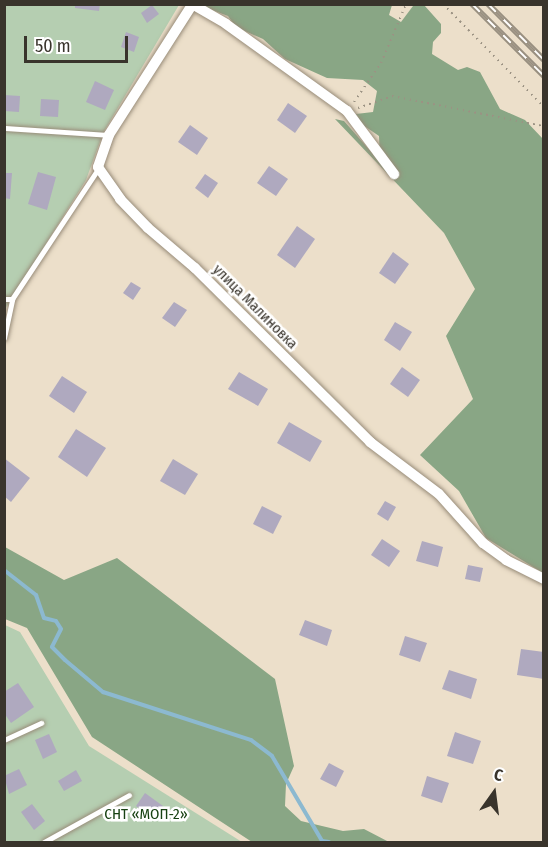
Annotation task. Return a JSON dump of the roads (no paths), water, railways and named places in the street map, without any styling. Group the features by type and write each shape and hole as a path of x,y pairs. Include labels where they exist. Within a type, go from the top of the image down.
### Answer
{"street":[{"path":"99,167 109,135 192,5 226,24 347,111 394,174"},
{"name":"улица Малиновка","path":"99,167 120,199 148,228 195,268 370,442 439,494 483,543 543,579"}],"lane":[{"path":"4,128 109,135"},
{"path":"4,338 12,299 99,167"},
{"path":"4,299 12,299"},
{"path":"4,740 41,723"},
{"path":"44,843 129,795"}],"waterway":[{"path":"4,570 36,595 44,618 56,621 61,629 52,647 103,692 251,740 272,756 322,841 329,842"}],"railway":[{"path":"472,4 544,76"},
{"path":"488,4 544,60"}],"park label":[{"name":"СНТ «МОП-2»","path":"146,815"}]}
